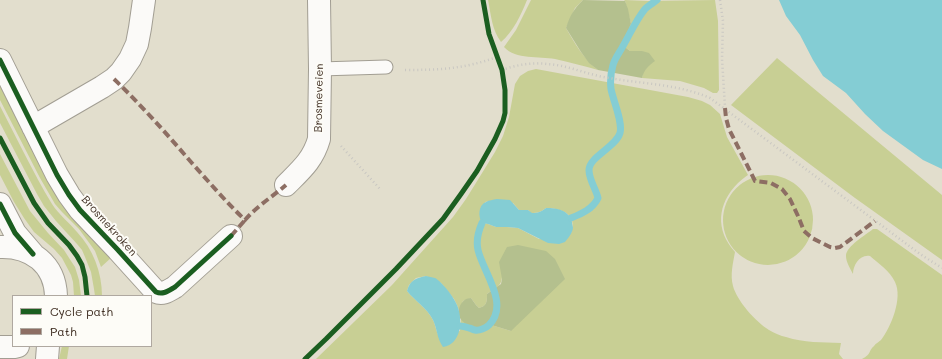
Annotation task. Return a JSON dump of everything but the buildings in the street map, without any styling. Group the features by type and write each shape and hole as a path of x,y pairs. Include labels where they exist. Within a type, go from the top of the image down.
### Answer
{"street":[{"path":"33,127 102,87 121,72 130,59 137,44 144,0"},
{"name":"Brosmeveien","path":"286,185 309,161 316,149 319,139 320,68 318,0"},
{"name":"Brosmekroken","path":"0,60 57,175 69,195 80,210 156,292 164,293 174,287 232,236"},
{"path":"0,204 15,233 33,254 44,263 52,275 56,288 56,295"},
{"path":"0,247 22,249 33,254"},
{"path":"0,347 12,347"},
{"path":"47,359 48,347"}],"lane":[{"path":"320,68 386,67"}],"path":[{"path":"720,0 723,16 722,59 725,108"},
{"path":"495,51 502,73 513,66 548,64 609,78 660,84 691,90 710,98 914,249 942,268"},
{"path":"386,67 397,70 455,68 481,63 497,57"},
{"path":"320,124 380,189"}],"green space":[{"path":"488,0 527,0 513,28 501,42 494,27"},
{"path":"531,0 583,0 575,8 566,28 584,56 598,70 555,59 521,56 504,47 516,30"},
{"path":"583,0 625,1 631,24 625,38 625,47 630,51 642,51 649,53 655,61 647,68 642,78 598,70 589,63 566,28 573,12"},
{"path":"624,0 715,0 718,21 719,90 717,93 713,93 704,88 680,81 642,78 643,72 648,66 642,51 630,51 625,47 625,38 631,24"},
{"path":"777,58 942,195 942,260 855,198 731,105"},
{"path":"536,69 688,97 710,105 720,114 727,137 748,175 731,191 726,200 721,217 724,235 735,252 732,278 733,286 738,298 758,322 775,333 793,339 813,342 841,343 839,354 843,359 316,359 392,285 453,217 495,152 503,136 509,117 515,84 520,76 528,71","holes":["485,202 513,203 519,210 528,210 531,213 536,213 546,208 558,209 570,217 573,227 571,233 539,239 518,228 496,227 482,223","502,272 511,331 488,324 480,328 473,329 461,319 460,331 438,335 434,322 430,316 407,291 409,285 416,278 426,276 441,283 454,299 459,311 463,301 471,298 479,308 484,306 486,303 487,294 499,286"]},
{"path":"0,75 112,257 101,267 95,251 79,229 55,204 40,178 0,100"},
{"path":"0,106 52,204 83,239 92,253 96,261 102,287 102,295 95,295 91,272 82,250 44,206 0,123"},
{"path":"0,154 30,211 64,250 75,267 79,280 81,295 74,295 71,275 62,258 34,232 14,202 0,175"},
{"path":"768,175 785,179 800,188 809,203 813,220 809,237 800,252 785,261 768,265 751,261 736,252 727,237 723,220 727,203 736,188 751,179"},
{"path":"873,229 877,229 942,275 942,359 862,359 869,354 872,348 881,340 889,328 895,312 898,296 893,278 870,256 860,258 854,267 853,274 847,263 846,256 849,248"},
{"path":"518,245 546,251 555,259 565,279 511,331 488,324 480,328 473,329 460,318 459,308 468,298 471,298 479,308 485,305 487,301 487,294 501,284 502,279 499,262 507,247"},
{"path":"62,347 69,347 67,359 59,359"}],"water":[{"path":"779,0 942,0 942,169 923,160 883,131 846,93 823,76 800,35 786,16"},
{"path":"497,199 510,200 519,210 528,210 532,213 539,212 546,208 562,210 568,215 572,222 572,232 565,242 559,244 548,243 518,228 496,227 482,223 479,215 481,206 487,201"},
{"path":"426,276 435,278 444,286 453,298 459,311 460,324 457,336 449,345 443,347 439,341 434,323 430,316 407,291 410,284 414,280"}],"waterway":[{"path":"571,218 590,208 598,198 590,177 590,165 618,138 621,128 611,89 613,65 616,57 642,13 657,0"},
{"path":"460,326 480,330 489,325 495,317 497,308 493,288 478,250 478,236 482,223"}],"marked path":[{"path":"114,79 153,119 245,220 286,185"},
{"path":"725,108 729,129 755,181 771,183 782,189 790,199 804,231 812,238 830,247 840,247 875,221"},
{"path":"231,236 245,220"}],"cycle path":[{"path":"305,359 396,269 443,219 477,171 495,139 505,113 505,90 502,70 489,34 483,0"},
{"path":"0,60 57,175 69,195 80,210 156,292 163,293 175,287 231,236"},
{"path":"0,138 34,203 48,223 69,245 82,265 87,295"},
{"path":"0,204 15,233 33,254"}]}
